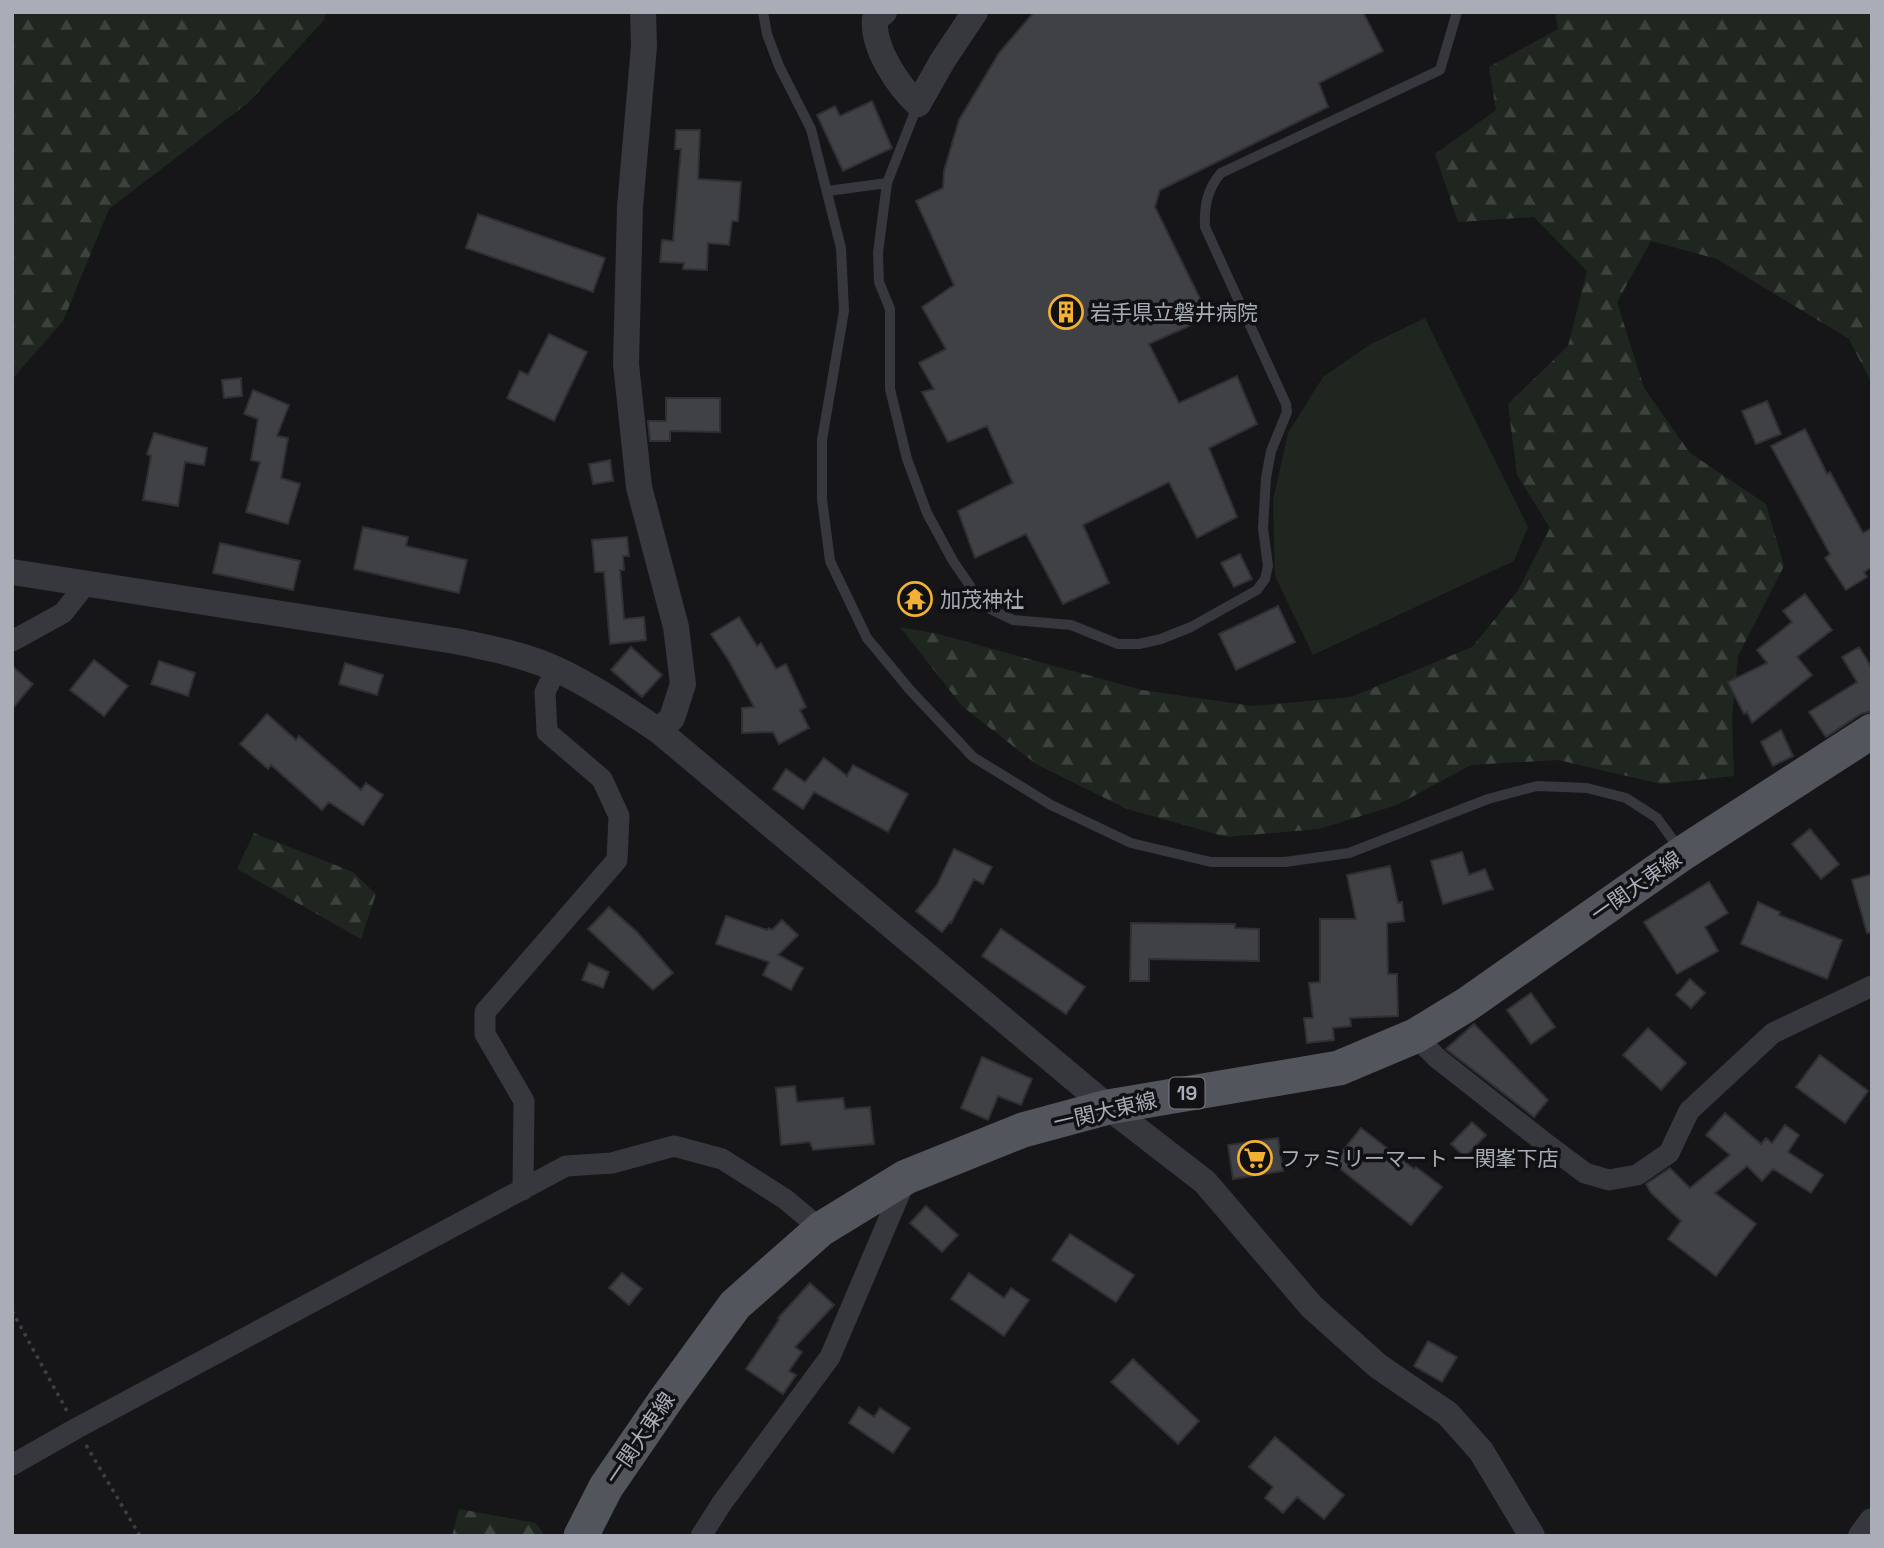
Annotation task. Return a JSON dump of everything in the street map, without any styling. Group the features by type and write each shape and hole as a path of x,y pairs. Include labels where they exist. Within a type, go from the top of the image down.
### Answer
{"main road":[{"name":"一関大東線","path":"581,1536 606,1487 735,1304 821,1229 906,1177 1023,1130 1108,1108 1339,1068 1416,1036 1466,1005 1683,853 1872,731"}],"street":[{"path":"643,12 644,46 630,206 626,364 639,487 676,627 684,684 672,718 659,731"},
{"path":"884,12 875,19 873,32 903,91 918,104 975,12"},
{"path":"12,572 455,640 510,653 556,669 604,695 659,731 1108,1108 1205,1182 1312,1307 1378,1366 1448,1415 1481,1451 1532,1536"},
{"path":"12,641 62,613 86,584"},
{"path":"523,1190 524,1101 485,1034 485,1012 617,860 619,816 602,779 548,732 545,692 556,669"},
{"path":"1416,1036 1437,1058 1585,1173 1608,1180 1637,1175 1669,1153 1689,1111 1773,1033 1872,986"},
{"path":"12,1465 566,1166 612,1164 674,1146 722,1159 785,1199 821,1229"},
{"path":"701,1536 722,1503 830,1357 906,1177"},
{"path":"1861,1536 1872,1521"}],"lane":[{"path":"763,12 767,34 779,66 811,129 841,248 844,311 822,440 822,499 830,561 867,638 909,690 973,757 1051,805 1131,843 1211,862 1285,862 1349,853 1477,803 1537,786 1587,788 1626,798 1657,818 1683,853"},
{"path":"918,104 887,183 878,253 879,282 890,309 890,389 907,459 927,513 953,561 979,599 1001,616 1013,620 1070,625 1118,644 1139,644 1191,627 1257,590 1265,579 1268,566 1263,528 1266,478 1271,451 1287,412 1286,404 1205,228 1209,192 1221,173 1440,70 1457,12"},
{"path":"828,191 887,183"}],"path":[{"path":"12,1311 140,1536"}],"green space":[{"path":"12,12 326,12 324,20 249,102 109,209 63,321 12,379"},
{"path":"1555,12 1872,12 1872,384 1849,339 1717,259 1651,241 1617,302 1644,388 1690,453 1766,504 1784,566 1738,656 1732,718 1734,776 1661,784 1558,760 1471,765 1397,805 1319,829 1227,837 1127,809 1036,764 962,706 900,627 938,634 1142,690 1253,706 1351,697 1472,647 1517,592 1550,528 1517,475 1508,404 1568,346 1587,271 1534,217 1458,222 1435,154 1496,110 1489,67 1558,29"},
{"path":"1425,318 1528,527 1514,561 1313,655 1275,576 1273,500 1288,433 1323,377 1369,345"},
{"path":"254,833 353,872 376,894 361,939 237,869"},
{"path":"459,1509 536,1523 545,1536 452,1536"}],"building":[{"name":"岩手県立磐井病院","path":"1034,12 1363,12 1383,51 1319,83 1328,107 1160,190 1155,207 1209,317 1149,344 1179,403 1237,376 1257,424 1209,448 1237,517 1197,538 1169,482 1083,525 1109,583 1063,604 1026,534 975,558 958,511 1013,483 987,426 948,442 922,392 934,389 919,363 946,349 922,307 954,285 916,201 943,188 944,171 959,120 999,53"},
{"path":"872,101 892,148 843,171 817,115 835,106 840,116"},
{"path":"676,130 700,130 698,179 741,182 738,221 732,221 729,245 708,243 707,270 683,269 684,263 660,262 662,240 673,241 681,149 675,149"},
{"path":"478,214 605,258 593,292 466,248"},
{"path":"549,334 587,352 554,421 507,398 520,371 528,375"},
{"path":"241,378 242,396 224,398 222,380"},
{"path":"253,390 289,405 277,436 288,438 281,478 300,484 288,524 246,512 260,462 251,460 258,419 244,414"},
{"path":"666,398 720,398 720,432 670,431 670,441 650,441 648,421 666,421"},
{"path":"1767,401 1781,434 1756,444 1742,411"},
{"path":"1805,429 1827,474 1830,472 1863,533 1872,528 1872,567 1864,572 1867,577 1846,590 1825,558 1830,554 1771,446"},
{"path":"154,433 207,448 204,465 185,462 178,506 143,500 151,456 147,454"},
{"path":"610,460 613,481 593,484 589,464"},
{"path":"363,527 408,537 406,546 467,560 459,593 354,569"},
{"path":"627,537 629,556 623,556 624,570 620,570 624,619 644,617 646,640 610,644 604,572 595,572 592,540"},
{"path":"220,543 300,561 293,590 213,573"},
{"path":"1240,554 1252,579 1234,587 1221,563"},
{"path":"1805,594 1832,630 1797,657 1812,675 1752,723 1747,712 1744,714 1728,682 1767,663 1757,650 1792,622 1783,611"},
{"path":"1278,606 1295,642 1236,670 1219,634"},
{"path":"739,617 757,646 761,643 776,669 786,664 806,707 800,710 809,728 779,744 773,732 742,733 742,708 754,707 711,634"},
{"path":"631,647 662,675 642,697 611,670"},
{"path":"1859,647 1872,668 1872,711 1861,714 1826,737 1809,712 1857,682 1842,657"},
{"path":"94,660 128,686 104,716 70,690"},
{"path":"159,661 195,673 188,696 151,684"},
{"path":"345,663 383,675 377,695 339,684"},
{"path":"12,666 33,684 12,709"},
{"path":"267,714 296,740 299,736 361,790 366,783 383,795 363,825 329,802 322,810 271,765 268,769 240,744"},
{"path":"1781,730 1793,756 1773,766 1761,742"},
{"path":"824,758 847,776 853,765 908,794 888,832 814,792 803,809 773,789 786,769 805,782"},
{"path":"1810,829 1839,864 1821,879 1792,844"},
{"path":"954,849 992,867 983,884 974,879 951,923 942,932 916,911 937,885"},
{"path":"1462,852 1469,875 1485,869 1493,889 1443,904 1431,861"},
{"path":"1390,866 1398,903 1402,902 1404,921 1387,923 1388,974 1397,974 1398,1016 1350,1018 1351,1026 1333,1028 1334,1040 1307,1043 1304,1018 1313,1018 1309,983 1320,982 1320,919 1356,919 1347,875"},
{"path":"1872,874 1872,932 1867,933 1852,880"},
{"path":"1709,882 1728,913 1705,927 1718,951 1677,974 1644,922"},
{"path":"1758,902 1780,912 1779,915 1842,940 1827,979 1741,944"},
{"path":"609,907 637,932 673,973 653,990 588,929"},
{"path":"726,916 767,930 772,930 782,920 798,935 778,955 803,968 791,990 763,975 769,962 716,944"},
{"path":"1131,923 1235,924 1235,928 1259,929 1259,961 1149,959 1149,981 1130,981"},
{"path":"1001,929 1085,987 1066,1014 982,956"},
{"path":"589,963 609,972 603,988 582,980"},
{"path":"1690,979 1705,993 1691,1008 1676,995"},
{"path":"1531,993 1555,1027 1531,1044 1507,1010"},
{"path":"1474,1024 1548,1100 1534,1117 1446,1049"},
{"path":"1648,1028 1686,1063 1661,1090 1623,1055"},
{"path":"1820,1055 1868,1091 1845,1123 1796,1087"},
{"path":"982,1057 1032,1079 1021,1105 998,1096 988,1120 961,1108"},
{"path":"795,1086 797,1102 843,1098 845,1109 870,1107 874,1144 813,1150 810,1142 781,1145 776,1088"},
{"path":"1725,1113 1761,1144 1766,1138 1772,1143 1785,1125 1799,1135 1788,1152 1823,1175 1811,1193 1773,1169 1762,1181 1747,1166 1715,1193 1756,1224 1716,1276 1668,1239 1681,1221 1651,1193 1646,1184 1670,1168 1690,1188 1730,1155 1706,1135"},
{"path":"1472,1122 1486,1135 1465,1157 1451,1144"},
{"path":"1361,1128 1442,1187 1411,1225 1333,1163"},
{"name":"ファミリーマート 一関峯下店","path":"1278,1138 1283,1171 1233,1179 1228,1145"},
{"path":"926,1206 958,1235 942,1252 910,1223"},
{"path":"1070,1234 1134,1275 1116,1302 1052,1260"},
{"path":"622,1273 642,1289 629,1305 609,1288"},
{"path":"969,1273 1004,1298 1011,1288 1029,1300 1004,1336 951,1299"},
{"path":"810,1283 834,1305 795,1347 802,1352 789,1371 796,1375 783,1394 746,1369 778,1318"},
{"path":"1428,1341 1457,1357 1442,1382 1414,1366"},
{"path":"1133,1359 1199,1421 1178,1444 1111,1382"},
{"path":"859,1407 874,1417 880,1408 910,1428 893,1453 849,1423"},
{"path":"1275,1437 1344,1495 1324,1519 1297,1497 1283,1513 1265,1498 1273,1487 1249,1467"}],"place":[{"name":"岩手県立磐井病院","path":"1066,312"},
{"name":"加茂神社","path":"915,599"},
{"name":"ファミリーマート 一関峯下店","path":"1255,1158"}]}
